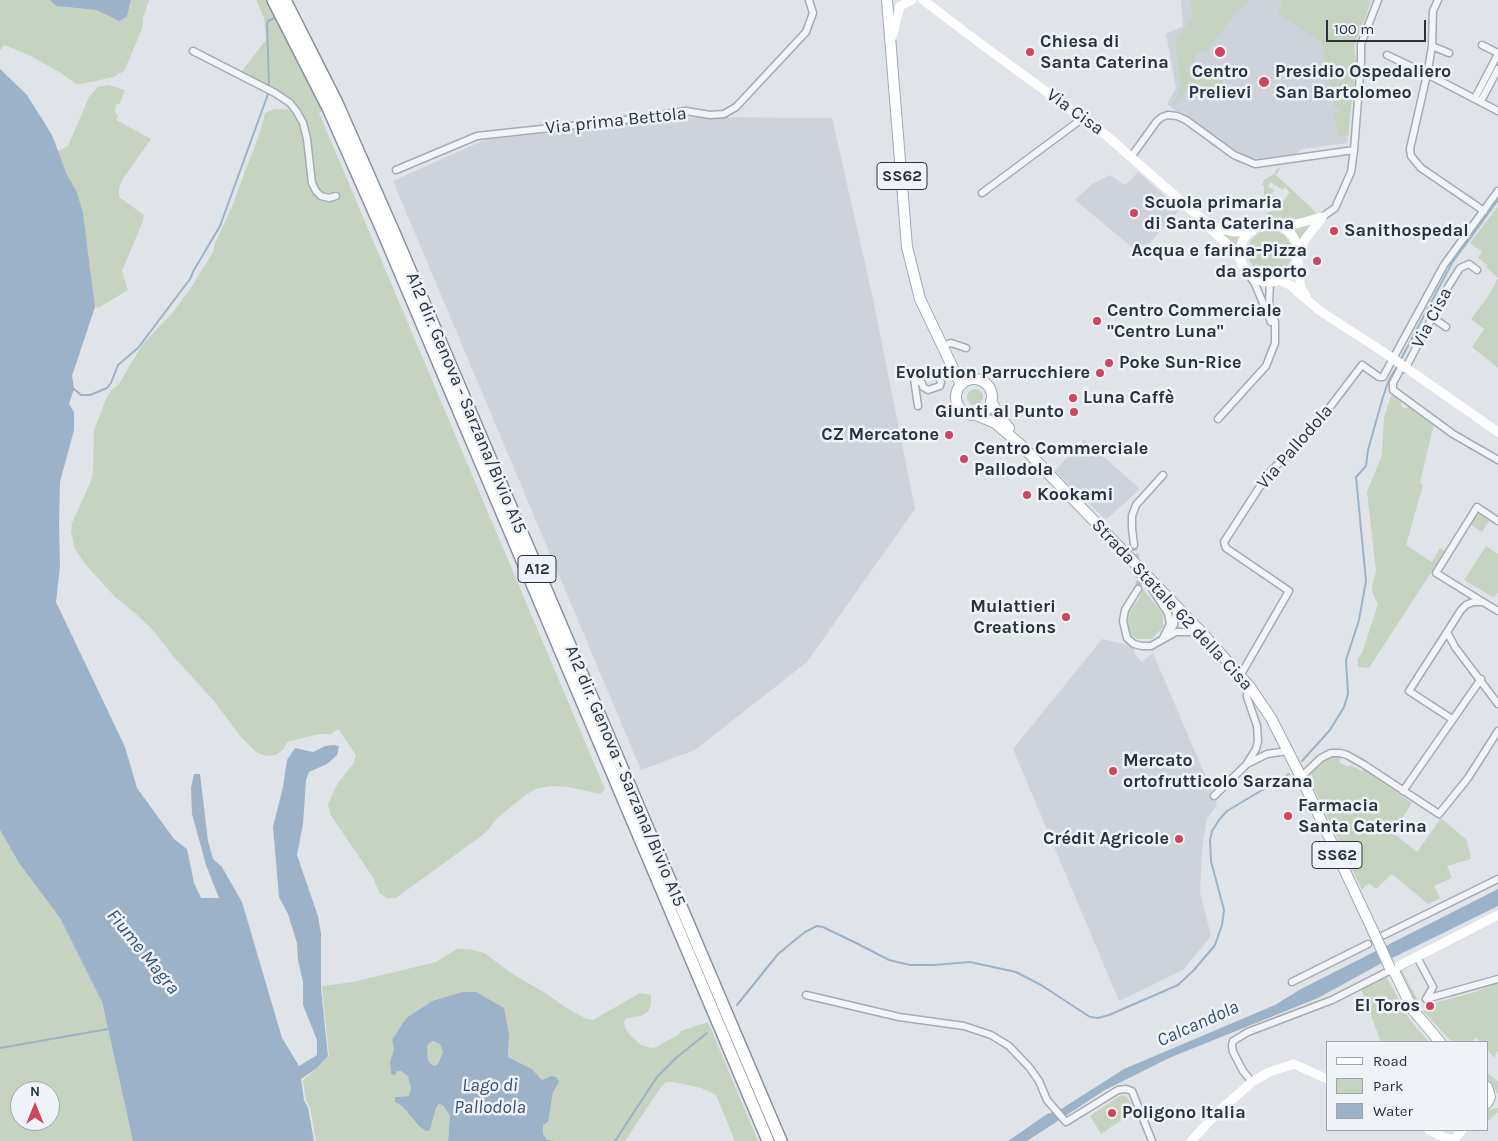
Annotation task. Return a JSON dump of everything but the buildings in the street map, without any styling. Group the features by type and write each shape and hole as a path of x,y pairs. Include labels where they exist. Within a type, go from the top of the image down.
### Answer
{"highway":[{"name":"A12","path":"274,0 328,108 382,230 768,1141"},
{"name":"A12 dir. Genova - Sarzana/Bivio A15","path":"285,0 337,103 376,192 781,1141"}],"main road":[{"name":"Strada Statale 62 della Cisa","path":"888,0 907,247 920,299 961,385 956,393 958,406 966,413 976,414 995,423 1021,445 1174,602 1243,680 1271,718 1301,776 1379,934 1391,976 1408,1006 1434,1041"},
{"name":"Strada Statale 62 della Cisa","path":"941,346 958,368 988,386 991,393 991,401 1001,419 1021,445"},
{"path":"961,385 967,380 976,379"},
{"path":"976,414 984,412 991,401"},
{"name":"Strada Statale 62 della Cisa","path":"1390,969 1395,973 1413,1010 1439,1041"}],"street":[{"name":"Via prima Bettola","path":"396,170 477,136 633,119 686,111 710,115 724,114 736,106 806,32 813,13 809,0"},
{"name":"Via Cisa","path":"892,40 900,6 912,0 924,0 1108,136 1213,227 1235,232 1252,230"},
{"path":"1248,272 1261,281 1270,282 1279,280 1293,270 1306,238 1322,217 1335,208 1343,192 1351,172 1354,150 1361,44 1378,0"},
{"path":"1438,0 1433,11 1432,46 1410,149 1411,156 1421,168 1484,211"},
{"path":"1478,100 1498,54 1482,45"},
{"path":"1432,46 1449,53"},
{"path":"193,51 275,93 290,103 303,123 307,139 312,183 316,192 321,196 329,198 336,196"},
{"path":"1387,55 1498,111"},
{"path":"1478,100 1498,69"},
{"path":"1131,157 1157,121 1168,115 1186,120 1234,155 1255,164 1354,150"},
{"path":"982,193 1083,118"},
{"path":"1392,360 1444,265 1498,191"},
{"name":"Via Cisa","path":"1195,213 1242,260"},
{"path":"1276,332 1242,260 1242,244 1252,230 1264,225 1296,224 1322,217"},
{"path":"1271,224 1287,230 1293,237 1297,245 1298,256"},
{"name":"Via Cisa","path":"1298,256 1298,270 1302,290 1320,311"},
{"name":"Via Cisa","path":"1404,368 1460,268 1469,264 1477,270"},
{"name":"Via Cisa","path":"1279,280 1290,285 1320,311 1498,432"},
{"path":"1218,419 1266,366 1276,343 1275,322 1269,304 1270,282"},
{"path":"1432,317 1446,327"},
{"path":"941,346 951,343 966,348"},
{"name":"Via Pallodola","path":"1243,680 1289,591 1226,548 1224,542 1268,474 1314,428 1362,365 1379,377 1384,376 1392,360"},
{"path":"1404,368 1393,383 1393,390 1453,434 1498,460"},
{"path":"918,406 914,379 922,383 923,387 928,390 940,386 939,378"},
{"path":"1134,545 1132,516 1136,506 1163,475"},
{"path":"1498,521 1477,507 1436,573 1498,612"},
{"path":"1148,576 1152,589 1168,613 1170,624 1162,639"},
{"path":"1138,588 1125,610 1123,621 1127,638 1134,644 1151,646 1176,632 1194,632 1205,636"},
{"path":"1162,639 1174,625 1176,612 1174,602"},
{"path":"1452,719 1409,691 1466,605 1482,602"},
{"path":"1448,632 1455,647 1498,704"},
{"path":"1403,791 1481,679"},
{"path":"1243,680 1257,726 1258,741 1246,765"},
{"path":"1301,776 1321,758 1331,753 1340,753 1363,764 1439,814 1468,778 1498,731"},
{"path":"1214,796 1246,765 1267,754 1288,751"},
{"path":"1379,934 1498,879"},
{"path":"1252,1082 1243,1071 1234,1052 1233,1041 1248,1032 1332,1000 1498,916"},
{"path":"1292,982 1368,944"},
{"path":"1417,957 1433,988 1426,999 1444,996 1498,979"},
{"path":"806,995 873,1012 964,1026 991,1035 1009,1046 1029,1067 1049,1102 1065,1120 1118,1090 1126,1089 1132,1091 1152,1141"},
{"path":"1191,1141 1219,1111 1252,1082 1269,1072 1294,1064 1326,1079"},
{"path":"1431,1131 1442,1137 1454,1140"},
{"path":"1454,1140 1456,1131"},
{"path":"1454,1140 1461,1131"}],"shaded area":[{"name":"Presidio Ospedaliero San Bartolomeo","path":"1181,0 1372,0 1354,47 1356,62 1347,143 1301,149 1296,154 1260,159 1253,158 1244,156 1167,104 1176,88 1166,34 1183,26"},
{"path":"679,117 832,118 872,294 915,509 807,662 695,750 641,770 393,181 484,140"},
{"name":"Scuola primaria di Santa Caterina","path":"1138,172 1180,209 1140,254 1075,200 1092,184 1110,175 1125,185"},
{"path":"1084,439 1140,489 1106,520 1055,471"},
{"path":"1102,639 1133,646 1135,654 1142,662 1153,653 1217,806 1207,818 1202,850 1200,892 1211,936 1183,970 1119,1001 1013,749"}],"green space":[{"path":"0,0 50,0 56,6 96,10 119,21 127,17 131,0 149,0 143,18 143,27 124,71 114,77 77,84 31,56 4,45 0,51"},
{"path":"256,0 273,0 328,108 319,113 605,789 601,794 568,787 550,786 536,789 497,818 480,837 396,898 388,898 380,894 372,876 330,814 328,805 332,795 338,783 353,764 356,755 338,729 331,734 319,734 287,742 283,750 275,755 266,756 256,752 240,736 214,701 173,656 152,629 115,597 85,564 75,549 71,532 72,523 91,481 94,430 106,399 111,390 119,384 142,345 174,311 213,252 260,132 265,113 275,109 300,110 295,102 241,72 266,40 264,18"},
{"path":"1191,0 1250,0 1243,10 1239,8 1207,51 1194,54 1195,62 1189,64 1190,68 1202,66 1224,82 1214,96 1193,82 1174,106 1172,104 1179,95 1181,86 1176,49 1177,38 1192,18"},
{"path":"1281,0 1366,0 1370,3 1354,47 1356,62 1348,136 1338,136 1334,113 1341,112 1339,107 1334,108 1328,77 1330,76 1334,80 1336,77 1327,69 1323,47 1320,42 1277,12 1282,6"},
{"path":"109,85 125,90 120,103 116,105 115,112 118,116 116,120 151,139 122,180 119,189 119,197 144,215 122,271 128,290 98,308 95,307 83,213 77,192 67,175 57,151 68,146 89,97 98,87"},
{"path":"1281,168 1276,175 1317,213 1307,218 1295,220 1269,218 1266,213 1273,211 1273,202 1264,200 1264,185 1262,185 1264,180 1275,173 1276,169","holes":["1270,182 1283,190 1284,187 1290,192 1283,202 1271,195 1274,190 1268,186"]},
{"path":"1498,206 1498,278 1478,258 1482,252 1470,243"},
{"path":"1317,221 1300,242 1296,232 1289,227"},
{"path":"1214,229 1242,236 1238,253"},
{"path":"1274,230 1286,236 1291,243 1291,261 1286,268 1279,273 1266,274 1254,268 1249,261 1248,248 1254,236 1261,231"},
{"path":"1498,278 1498,368 1472,347 1484,329 1471,319 1489,295"},
{"path":"975,389 981,391 983,397 981,403 975,405 969,403 967,397 969,391"},
{"path":"1393,395 1402,401 1401,406 1405,409 1409,406 1434,424 1420,482 1423,485 1406,545 1432,562 1440,548 1445,551 1369,668 1358,667 1358,659 1362,653 1378,604 1373,594 1372,586 1376,571 1367,492 1382,455 1384,417"},
{"path":"1478,512 1490,519 1482,532 1469,524"},
{"path":"1486,546 1498,554 1498,592 1494,598 1464,580"},
{"path":"1142,588 1163,614 1163,627 1152,639 1137,639 1131,635 1128,628 1130,611 1140,597"},
{"path":"1334,755 1342,756 1339,762 1348,767 1350,765 1362,771 1364,769 1412,803 1393,833 1417,852 1441,818 1467,840 1471,859 1447,866 1452,878 1434,886 1440,898 1428,904 1392,874 1376,889 1370,884 1366,885 1362,890 1309,778 1315,768 1328,757"},
{"path":"0,830 19,863 60,918 102,1002 133,1141 0,1141"},
{"path":"457,949 469,949 484,953 516,976 587,1019 593,1020 640,993 651,995 651,1005 648,1012 641,1016 626,1018 624,1022 625,1028 630,1035 641,1045 654,1048 678,1035 681,1031 708,1022 758,1141 735,1141 716,1095 701,1088 666,1082 625,1141 547,1141 543,1134 543,1125 548,1122 553,1092 532,1069 508,1057 509,1034 462,992 432,1001 406,1018 392,1040 394,1049 390,1062 397,1071 408,1075 411,1088 409,1096 395,1097 395,1102 402,1106 419,1126 430,1130 436,1108 439,1104 443,1105 450,1116 448,1141 316,1141 303,1080 329,1056 322,986 353,982 436,962"},
{"path":"1416,960 1417,962 1402,971 1419,1002 1415,1004 1397,970"},
{"path":"1386,976 1410,1020 1428,1041 1381,1041 1361,989"},
{"path":"1498,983 1498,1050 1494,1058 1488,1050 1488,1041 1479,1041 1476,1037 1473,1041 1451,1041 1423,1011 1434,1008 1434,1003 1475,992"},
{"path":"433,1041 440,1044 443,1052 438,1064 434,1066 428,1060 427,1047"},
{"path":"1488,1074 1498,1081 1498,1094 1488,1081"},
{"name":"Poligono Italia","path":"1121,1095 1125,1095 1136,1110 1101,1134 1090,1116"},
{"path":"1498,1108 1498,1112 1488,1121 1488,1110"}],"water":[{"path":"50,0 131,0 127,17 119,21 96,10 56,6"},
{"name":"Fiume Magra","path":"0,69 27,95 52,135 67,175 77,192 83,213 95,307 72,376 74,389 69,404 74,412 74,430 60,482 60,566 56,602 125,747 137,788 174,839 187,849 194,883 201,898 219,898 206,865 192,814 191,788 194,774 200,774 208,841 213,859 222,867 242,902 282,1038 299,1066 317,1055 317,1040 303,1005 303,982 298,960 297,943 288,914 279,897 273,827 283,787 287,760 295,748 313,752 325,746 339,746 337,755 327,764 309,772 306,780 303,824 297,855 318,916 321,934 321,989 328,1056 317,1068 301,1079 314,1141 133,1141 102,1002 60,918 19,863 0,830"},
{"name":"Calcandola","path":"1498,889 1498,906 1380,964 1318,998 1169,1058 1105,1090 1027,1141 1008,1141 1047,1114 1058,1111 1124,1069 1275,1005 1301,989"},
{"name":"Lago di Pallodola","path":"462,992 476,992 504,1008 509,1034 508,1057 532,1069 542,1080 551,1076 556,1077 559,1082 553,1092 548,1122 543,1125 543,1134 547,1140 554,1141 448,1141 450,1116 443,1105 439,1104 436,1108 430,1130 426,1131 419,1126 402,1106 395,1102 395,1097 409,1096 411,1088 408,1076 401,1071 397,1071 395,1075 391,1074 390,1062 394,1049 392,1040 406,1018 432,1001","holes":["433,1041 440,1044 443,1052 438,1064 434,1066 428,1060 427,1047"]}],"waterway":[{"path":"269,86 267,24 268,21 277,17"},
{"path":"74,389 81,395 90,395 107,388 118,365 138,348 190,279 220,226 268,94"},
{"path":"1401,359 1452,263 1498,200"},
{"path":"1302,761 1330,730 1344,707 1348,694 1346,660 1359,620 1366,581 1356,477 1366,466 1368,450 1383,397 1388,382 1396,368"},
{"path":"737,1005 778,954 805,932 817,926 823,927 889,960 910,965 970,962 1016,972 1041,985 1090,1017 1098,1018 1109,1015 1178,985 1194,970 1215,945 1222,925 1224,910 1211,861 1210,840 1212,831 1227,811 1289,774"},
{"path":"0,1048 108,1029"},
{"path":"615,1141 657,1077 677,1057 707,1033"}],"tunnel":[{"path":"1134,545 1139,581 1138,589"}],"place":[{"name":"Chiesa di Santa Caterina","path":"1030,52"},
{"name":"Centro Prelievi","path":"1220,52"},
{"name":"Presidio Ospedaliero San Bartolomeo","path":"1264,82"},
{"name":"Scuola primaria di Santa Caterina","path":"1134,213"},
{"name":"Sanithospedal","path":"1334,231"},
{"name":"Acqua e farina-Pizza da asporto","path":"1317,261"},
{"name":"Centro Commerciale \"Centro Luna\"","path":"1097,321"},
{"name":"Poke Sun-Rice","path":"1109,363"},
{"name":"Evolution Parrucchiere","path":"1100,373"},
{"name":"Luna Caffè","path":"1073,398"},
{"name":"Giunti al Punto","path":"1074,412"},
{"name":"CZ Mercatone","path":"949,435"},
{"name":"Centro Commerciale Pallodola","path":"964,459"},
{"name":"Kookami","path":"1027,495"},
{"name":"Mulattieri Creations","path":"1066,617"},
{"name":"Mercato ortofrutticolo Sarzana","path":"1113,771"},
{"name":"Farmacia Santa Caterina","path":"1288,816"},
{"name":"Crédit Agricole","path":"1179,839"},
{"name":"El Toros","path":"1430,1006"},
{"name":"Poligono Italia","path":"1112,1113"}]}
